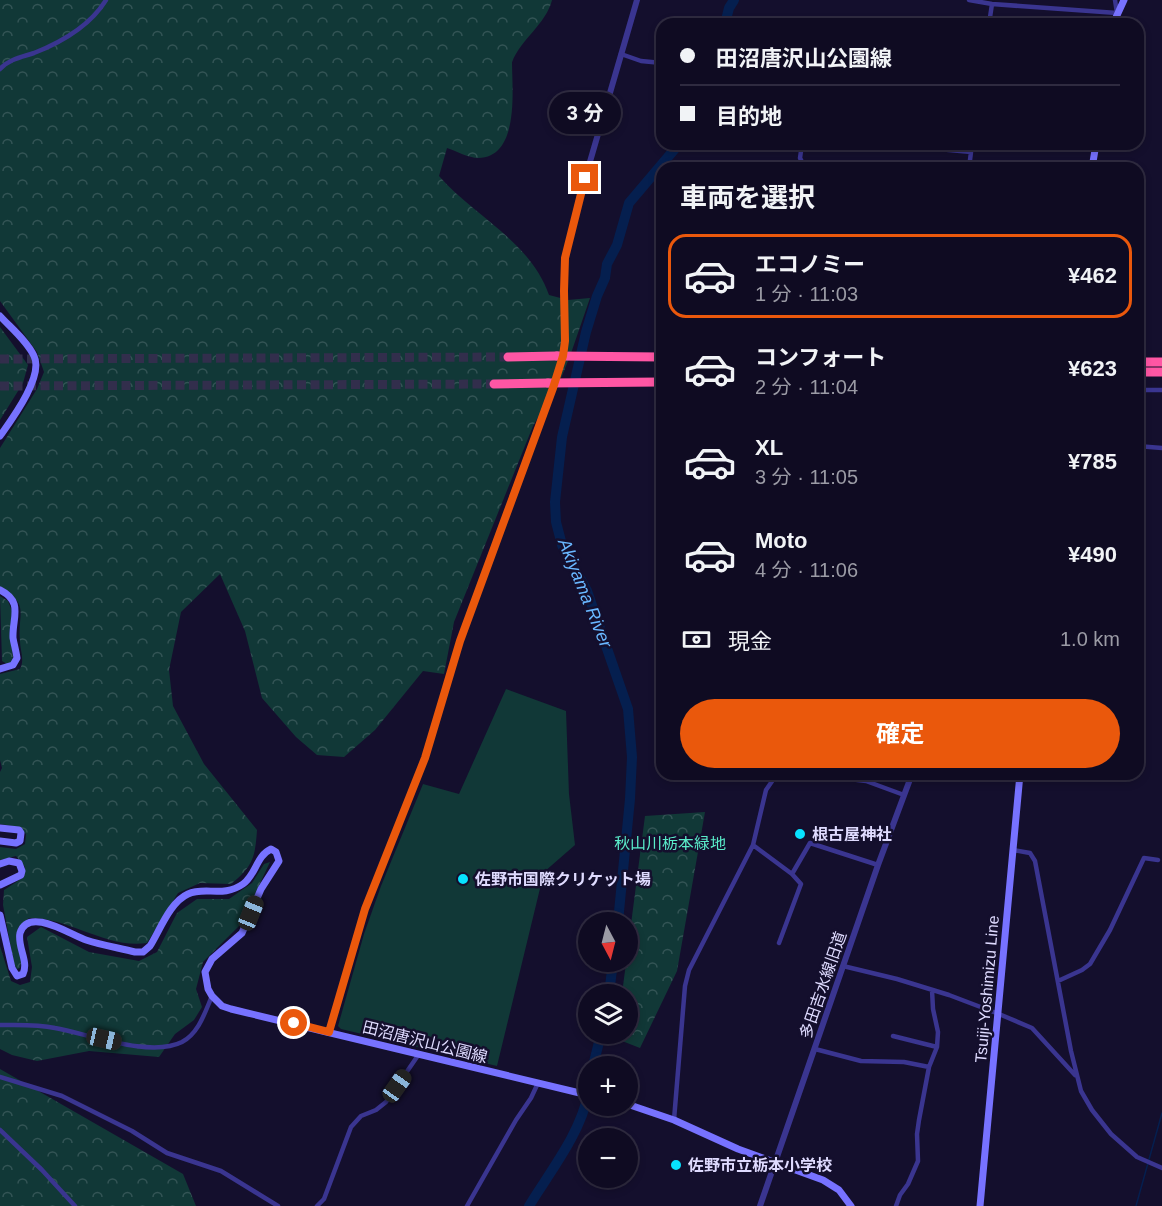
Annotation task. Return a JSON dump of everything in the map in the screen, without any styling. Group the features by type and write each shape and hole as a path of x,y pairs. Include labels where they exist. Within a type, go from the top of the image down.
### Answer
{"highway":[{"path":"508,357 656,357"},
{"path":"1144,362 1162,362"},
{"path":"1144,372 1162,372"},
{"path":"494,384 656,382"}],"main road":[{"path":"1115,18 1124,0"},
{"path":"0,316 34,355 36,364 33,382 0,436"},
{"path":"0,669 13,665 17,658 13,638 15,604 3,591"},
{"name":"Tsuiji-Yoshimizu Line","path":"980,1206 1019,780"},
{"path":"0,828 15,828 19,830 21,836 20,842 16,843 0,841"},
{"path":"0,915 12,968 17,976 23,974 25,968 20,933 27,924 34,922 40,921 86,940 143,952 150,946 181,899 192,892 219,892 237,888 250,878 260,858 271,849 276,852 279,861 261,889 242,933 208,965 205,980 212,996"},
{"path":"0,864 14,861 19,863 22,871 21,875 0,885"},
{"name":"田沼唐沢山公園線","path":"212,996 222,1006 578,1093"},
{"path":"638,1108 674,1120 738,1149 830,1183 852,1206"}],"street":[{"path":"0,69 9,61 34,53 75,32 100,10 106,0"},
{"path":"329,1032 365,909 425,758 460,641 560,367 565,341 565,258 580,196 637,0"},
{"path":"969,0 992,4 1117,13 1115,0"},
{"path":"990,18 992,4"},
{"path":"621,54 656,62"},
{"path":"949,150 971,152 970,162"},
{"path":"1144,390 1162,390"},
{"path":"1144,447 1162,448"},
{"path":"674,1120 685,986 689,970 753,845 766,790 773,780"},
{"path":"858,780 904,795"},
{"name":"多田吉水線旧道","path":"760,1206 910,780"},
{"path":"792,874 810,843 878,865"},
{"path":"753,845 792,874 801,884 779,943"},
{"path":"1013,850 1026,851 1034,856 1077,1077 1088,1104 1111,1134 1137,1157 1162,1168"},
{"path":"1058,981 1090,964 1110,930 1144,858 1158,860"},
{"path":"843,966 932,990 998,1013 1032,1028 1077,1077"},
{"path":"896,1206 918,1161 917,1134 929,1067 937,1047 938,1032 932,990"},
{"path":"0,1024 56,1028 98,1039 150,1047 175,1044 190,1037 201,1022 212,996"},
{"path":"892,1036 937,1047"},
{"path":"815,1049 861,1061 904,1062 929,1067"},
{"path":"317,1206 324,1199 351,1127 361,1116 376,1110 386,1101 419,1054"},
{"path":"0,1077 70,1100 132,1131 167,1153 221,1171 278,1206"},
{"path":"467,1206 538,1083"},
{"path":"0,1130 75,1206"}],"green space":[{"path":"0,0 552,0 544,17 521,46 512,62 511,120 501,147 492,155 478,158 447,148 439,176 529,259 549,295 568,300 590,298 562,376 533,426 454,622 444,674 423,671 375,730 344,757 317,755 296,737 262,698 245,631 220,574 181,612 169,670 173,706 204,764 257,830 252,861 231,884 200,883 178,893 147,943 132,944 117,941 59,922 29,918 18,928 21,959 20,968 17,969 14,964 3,905 4,890 24,877 25,867 16,856 0,860 0,847 16,849 25,844 26,834 19,827 0,824 0,772 2,768 0,760 0,674 20,669 22,658 19,605 10,593 0,587 0,448 37,389 44,372 37,352 0,301"},
{"path":"0,327 28,365 23,383 0,420"},
{"path":"0,596 8,601 12,611 10,635 13,657 11,663 7,664 2,661"},
{"name":"佐野市国際クリケット場","path":"506,689 566,711 569,794 575,845 544,872 497,1066 341,1029 338,1026 364,934 423,784 459,794"},
{"name":"秋山川栃本緑地","path":"705,812 677,971 640,1048 630,1044 638,1044 638,984 623,984 625,972 638,972 638,912 633,912 645,816"},
{"path":"270,862 241,924 203,962 196,989 202,1007 194,1020 175,1034 159,1057 89,1051 37,1061 12,1055 0,1049 0,946 11,981 20,985 30,982 32,967 27,937 41,927 89,952 139,961 157,952 177,913 197,899 229,899 252,883 264,864"},
{"path":"0,1069 183,1174 196,1206 0,1206"}],"waterway":[{"name":"Akiyama River","path":"726,18 734,0"},
{"name":"Akiyama River","path":"664,162 674,150"},
{"name":"Akiyama River","path":"619,912 632,757 628,709 587,591 562,545 556,522 555,502 562,437 586,332 605,278 607,264 617,245 629,203 656,171"},
{"name":"Akiyama River","path":"610,984 612,972"},
{"name":"Akiyama River","path":"596,1056 598,1044"},
{"path":"1136,1206 1162,1113"},
{"name":"Akiyama River","path":"529,1206 572,1138 582,1116"}],"tunnel":[{"path":"0,359 508,357"},
{"path":"0,386 494,384"}],"place":[{"name":"根古屋神社","path":"800,834"},
{"name":"佐野市国際クリケット場","path":"463,879"},
{"name":"佐野市立栃本小学校","path":"676,1165"}],"route":[{"path":"294,1023 329,1032 365,909 425,758 460,641 553,388 565,341 565,258 585,178"}]}
